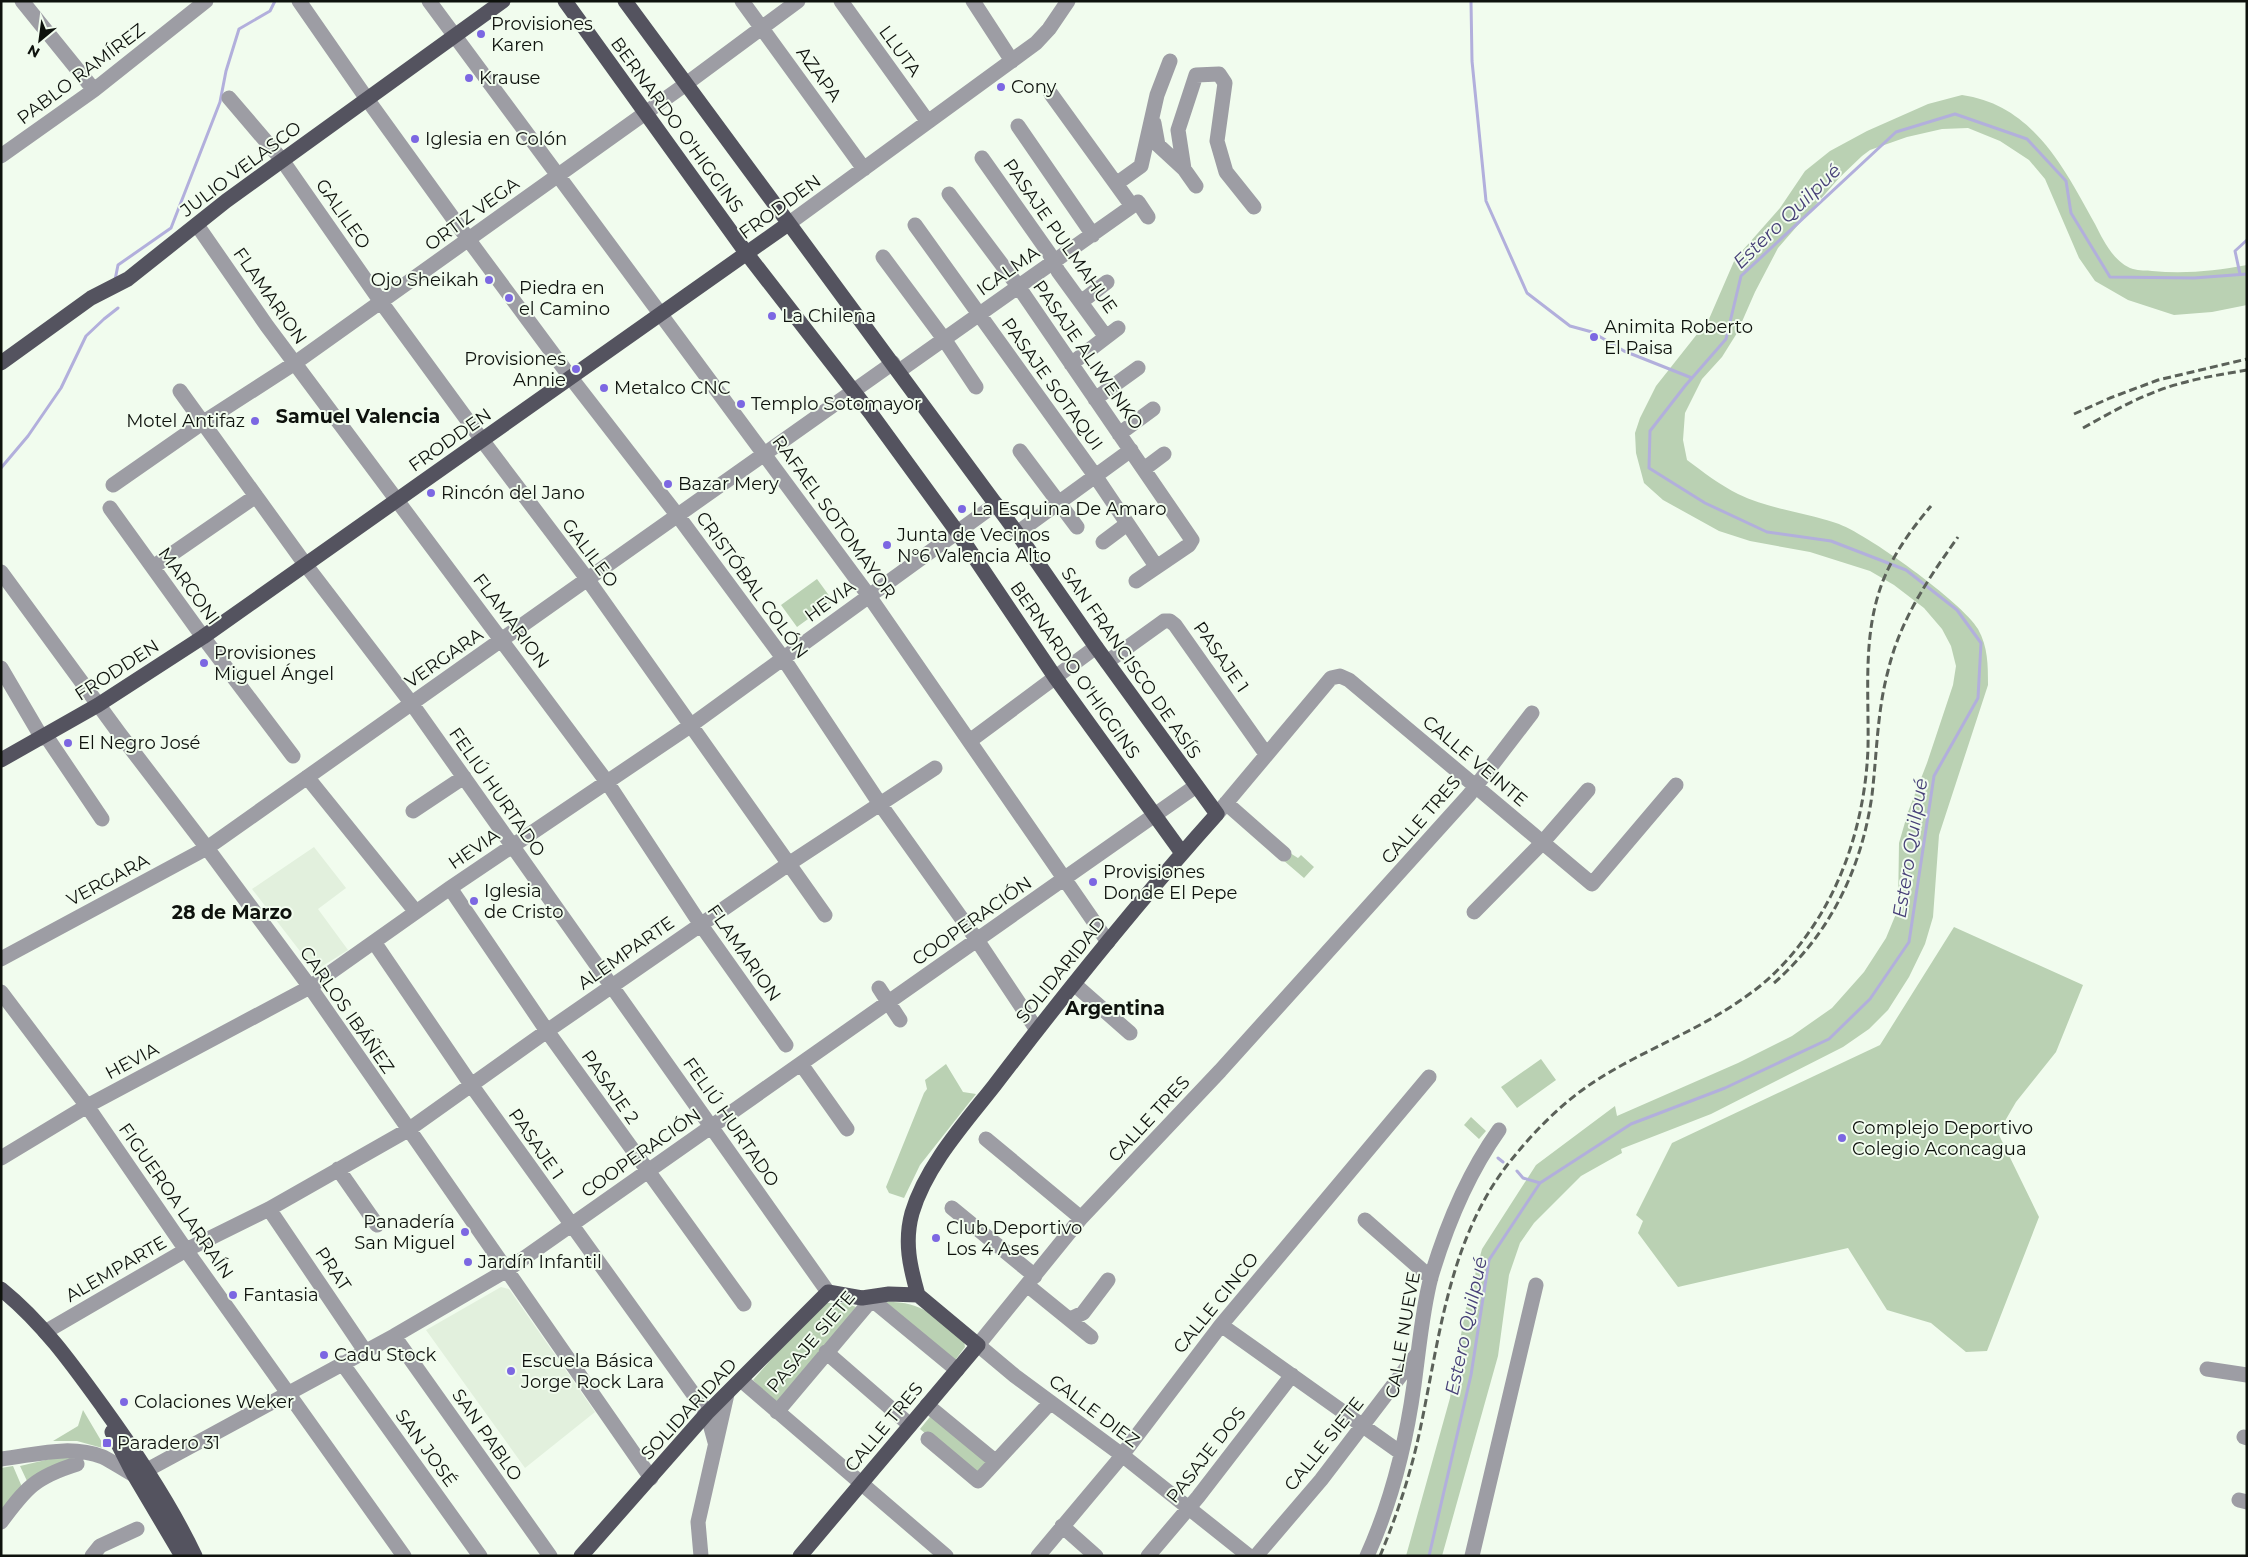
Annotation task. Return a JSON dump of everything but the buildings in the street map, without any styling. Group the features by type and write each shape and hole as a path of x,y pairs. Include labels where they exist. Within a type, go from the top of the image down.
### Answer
{"main road":[{"name":"JULIO VELASCO","path":"1,363 91,298 128,279 226,201 455,38 503,1"},
{"name":"BERNARDO O'HIGGINS","path":"565,1 747,254 854,391 958,532 1055,677 1182,853"},
{"name":"SAN FRANCISCO DE ASÍS","path":"625,1 996,504 1196,786 1222,808"},
{"name":"FRODDEN","path":"1,760 98,705 203,637 788,224"},
{"name":"SOLIDARIDAD","path":"918,1295 908,1260 908,1242 913,1211 928,1178 948,1148 1037,1030 1182,853 1222,808"},
{"path":"1,1289 30,1314 88,1386 141,1477 182,1556"},
{"name":"SOLIDARIDAD","path":"581,1556 707,1414 828,1292"},
{"path":"828,1292 847,1297 874,1297 889,1294 918,1295"},
{"name":"CALLE DIEZ","path":"918,1295 978,1344"},
{"name":"CALLE TRES","path":"800,1556 978,1344"},
{"path":"141,1477 195,1556"}],"street":[{"path":"22,1 94,90"},
{"name":"PABLO RAMÍREZ","path":"2,154 94,90 206,1"},
{"name":"CRISTÓBAL COLÓN","path":"300,1 367,99 468,240 570,378 678,516 783,658 880,804 978,940 1037,1030"},
{"name":"RAFAEL SOTOMAYOR","path":"430,1 455,38 660,315 765,453 869,596 1108,942"},
{"name":"AZAPA","path":"742,1 864,169"},
{"name":"ORTIZ VEGA","path":"113,485 202,423 295,363 686,84 798,1"},
{"name":"LLUTA","path":"841,1 928,122"},
{"path":"972,1 1012,61"},
{"name":"FRODDEN","path":"788,224 1036,43 1049,29 1068,1"},
{"path":"1116,184 1141,166 1153,114 1170,61"},
{"path":"1184,169 1178,130 1196,75 1219,74 1225,83 1217,141 1226,172 1254,207"},
{"path":"1051,94 1116,184 1148,217"},
{"name":"GALILEO","path":"230,98 282,160 381,302 588,580 825,914"},
{"path":"1153,114 1158,146 1184,169 1196,186"},
{"path":"1018,126 1093,234"},
{"name":"PASAJE PULMAHUE","path":"982,158 1081,302 1112,332 1071,364"},
{"name":"PASAJE ALIWENKO","path":"949,194 1018,286 1192,540 1189,545 1156,566"},
{"name":"ICALMA","path":"896,367 944,339 1135,204"},
{"name":"FLAMARION","path":"197,225 295,363 607,782 701,925 786,1045"},
{"name":"PASAJE SOTAQUI","path":"916,225 1096,477 1156,566"},
{"path":"884,257 944,339 976,387"},
{"path":"1081,302 1107,282"},
{"name":"VERGARA","path":"1,959 207,848 765,453 854,391 896,367"},
{"path":"1095,399 1138,368"},
{"name":"FELIÚ HURTADO","path":"180,391 305,564 412,704 828,1292"},
{"path":"1119,434 1153,409"},
{"path":"1017,533 1131,450"},
{"path":"1020,451 1076,527"},
{"path":"1144,469 1164,454"},
{"path":"153,567 256,496"},
{"name":"HEVIA","path":"1,1158 87,1106 310,987 450,888 690,726 996,504"},
{"name":"MARCONI","path":"110,508 203,637 293,756"},
{"path":"1103,542 1128,524"},
{"path":"1136,581 1156,566"},
{"name":"CARLOS IBÁÑEZ","path":"1,572 98,705 310,987 651,1478"},
{"name":"PASAJE 1","path":"1107,662 1164,621 1170,621 1175,625 1266,754"},
{"path":"970,740 1096,647"},
{"path":"1,668 44,737 102,819"},
{"name":"CALLE VEINTE","path":"1331,678 1340,676 1349,680 1592,884 1676,785"},
{"name":"SOLIDARIDAD","path":"1222,808 1331,678"},
{"name":"CALLE TRES","path":"978,1344 1081,1218 1210,1082 1360,917 1476,785 1532,713"},
{"name":"ALEMPARTE","path":"45,1332 186,1250 269,1209 408,1130 547,1031 790,863 935,768"},
{"path":"308,777 416,912"},
{"path":"413,811 464,777"},
{"name":"COOPERACIÓN","path":"141,1477 287,1393 394,1336 507,1270 1196,786"},
{"path":"1474,912 1542,843 1588,790"},
{"path":"1222,808 1284,854"},
{"name":"PASAJE 2","path":"450,888 547,1031 744,1304"},
{"name":"PASAJE 1","path":"374,942 472,1086 707,1414 715,1442"},
{"path":"1074,984 1130,1033"},
{"path":"879,988 900,1020"},
{"name":"FIGUEROA LARRAÍN","path":"1,992 87,1106 186,1250 404,1556"},
{"path":"801,1064 846,1129"},
{"name":"CALLE CINCO","path":"1038,1556 1122,1455 1220,1325 1429,1077"},
{"name":"CALLE NUEVE","path":"1367,1556 1381,1526 1401,1453 1414,1387 1431,1278 1443,1241 1480,1157 1499,1130"},
{"path":"986,1139 1081,1218"},
{"path":"338,1169 377,1225"},
{"path":"952,1208 1091,1337"},
{"name":"PRAT","path":"269,1209 365,1351"},
{"path":"1365,1220 1431,1278"},
{"path":"1070,1319 1083,1313 1108,1280"},
{"path":"1472,1556 1536,1285"},
{"path":"874,1297 876,1304 956,1370"},
{"name":"PASAJE SIETE","path":"778,1412 826,1352 874,1297"},
{"path":"1220,1325 1401,1453"},
{"name":"SAN PABLO","path":"394,1336 550,1556"},
{"name":"CALLE DIEZ","path":"978,1344 1050,1403 1122,1455 1249,1556"},
{"path":"826,1352 910,1425"},
{"name":"CALLE SIETE","path":"1256,1556 1363,1426 1418,1352"},
{"name":"SAN JOSÉ","path":"342,1363 480,1556"},
{"path":"2207,1370 2247,1375"},
{"name":"PASAJE DOS","path":"1148,1556 1189,1508 1292,1375"},
{"path":"741,1380 946,1556"},
{"path":"701,1556 698,1522 727,1394"},
{"path":"928,1439 978,1481 1050,1403"},
{"path":"927,1405 995,1461"},
{"path":"1,1459 69,1450 89,1452 141,1477"},
{"path":"1,1522 26,1489 39,1479 54,1471 77,1464"},
{"path":"1062,1526 1096,1556"},
{"path":"92,1556 100,1546 137,1529"}],"shaded area":[{"path":"1962,95 1987,101 2008,112 2027,125 2044,142 2071,182 2106,244 2120,262 2135,270 2164,272 2212,270 2247,265 2247,305 2212,312 2174,315 2128,300 2095,281 2079,258 2045,179 2029,160 2000,141 1968,128 1942,129 1907,137 1870,150 1839,178 1778,248 1755,292 1737,333 1722,357 1702,379 1685,413 1683,440 1687,460 1738,494 1774,507 1836,523 1850,529 1890,554 1934,586 1969,617 1978,629 1986,649 1988,685 1939,835 1933,917 1925,944 1909,977 1888,1010 1869,1029 1843,1047 1711,1114 1621,1149 1622,1153 1581,1176 1534,1223 1520,1243 1509,1275 1498,1356 1442,1556 1406,1556 1450,1398 1465,1312 1482,1249 1536,1165 1615,1106 1617,1116 1738,1063 1792,1036 1832,1008 1864,972 1886,938 1898,909 1899,843 1908,812 1927,763 1953,685 1956,666 1951,646 1942,629 1924,608 1894,585 1870,571 1810,552 1750,541 1719,531 1663,500 1644,483 1636,453 1635,433 1640,418 1656,386 1709,319 1735,259 1780,208 1805,171 1830,151 1867,131 1928,104"},
{"path":"817,579 833,601 797,627 781,605"},
{"path":"314,847 346,888 318,909 348,950 318,969 313,968 252,889"},
{"path":"1290,853 1298,858 1301,855 1314,867 1304,878 1283,860"},
{"name":"Complejo Deportivo Colegio Aconcagua","path":"1954,927 2083,985 2056,1052 2016,1102 1998,1133 2039,1217 1987,1351 1966,1352 1931,1323 1887,1310 1848,1248 1678,1287 1638,1233 1643,1221 1636,1215 1672,1143 1880,1045"},
{"path":"1541,1059 1556,1080 1517,1108 1501,1087"},
{"path":"946,1064 963,1092 976,1094 920,1165 904,1198 889,1193 886,1187 927,1089 925,1080"},
{"path":"1471,1117 1486,1131 1479,1139 1464,1125"},
{"name":"Escuela Básica Jorge Rock Lara","path":"501,1287 509,1289 595,1412 525,1468 426,1330"},
{"path":"879,1302 906,1304 926,1311 964,1341 965,1347 953,1363"},
{"path":"827,1303 845,1303 856,1307 778,1405 753,1380 790,1338"},
{"path":"83,1410 106,1449 77,1441 53,1441 78,1426"},
{"path":"934,1412 993,1461 978,1478 920,1429"},
{"path":"54,1458 74,1458 27,1481 20,1466"},
{"path":"13,1466 22,1487 1,1511 1,1468"}],"waterway":[{"path":"115,280 118,265 171,228 220,102 226,71 239,29 270,11 275,1"},
{"path":"1471,1 1472,61 1486,201 1527,293 1570,326 1592,332 1624,351 1692,378"},
{"name":"Estero Quilpué","path":"1429,1556 1471,1375 1489,1260 1540,1183 1631,1124 1725,1088 1829,1039 1870,999 1909,942 1934,776 1978,698 1981,643 1957,610 1906,570 1831,541 1767,532 1705,503 1649,468 1650,431 1685,386 1726,339 1741,276 1896,132 1955,114 2027,139 2066,181 2071,213 2110,277 2194,278 2247,274"},
{"path":"2240,274 2235,251 2247,240"},
{"path":"1,468 28,436 61,388 86,336 118,308"},
{"path":"1498,1158 1503,1162"},
{"path":"1517,1171 1523,1178 1540,1183"}],"railway":[{"path":"2074,414 2158,380 2247,359"},
{"path":"2083,428 2156,391 2198,379 2247,370"},
{"path":"1380,1556 1408,1478 1420,1430 1441,1323 1460,1254 1474,1221 1491,1189 1512,1159 1532,1136 1575,1095 1618,1067 1712,1018 1760,986 1782,966 1801,943 1826,905 1850,849 1861,809 1867,768 1869,650 1874,611 1888,569 1900,547 1931,506"},
{"path":"1774,983 1812,943 1827,921 1851,874 1867,822 1872,795 1884,686 1893,652 1916,601 1958,537"}],"place":[{"name":"Provisiones Karen","path":"481,34"},
{"name":"Krause","path":"469,78"},
{"name":"Cony","path":"1001,87"},
{"name":"Iglesia en Colón","path":"415,139"},
{"name":"Ojo Sheikah","path":"489,280"},
{"name":"Piedra en el Camino","path":"509,298"},
{"name":"La Chilena","path":"772,316"},
{"name":"Animita Roberto El Paisa","path":"1594,337"},
{"name":"Provisiones Annie","path":"576,369"},
{"name":"Metalco CNC","path":"604,388"},
{"name":"Templo Sotomayor","path":"741,404"},
{"name":"Motel Antifaz","path":"255,421"},
{"name":"Bazar Mery","path":"668,484"},
{"name":"Rincón del Jano","path":"431,493"},
{"name":"La Esquina De Amaro","path":"962,509"},
{"name":"Junta de Vecinos Nº6 Valencia Alto","path":"887,545"},
{"name":"Provisiones Miguel Ángel","path":"204,663"},
{"name":"El Negro José","path":"68,743"},
{"name":"Provisiones Donde El Pepe","path":"1093,882"},
{"name":"Iglesia de Cristo","path":"474,901"},
{"name":"Complejo Deportivo Colegio Aconcagua","path":"1842,1138"},
{"name":"Panadería San Miguel","path":"465,1232"},
{"name":"Club Deportivo Los 4 Ases","path":"936,1238"},
{"name":"Jardín Infantil","path":"468,1262"},
{"name":"Fantasia","path":"233,1295"},
{"name":"Cadu Stock","path":"324,1355"},
{"name":"Escuela Básica Jorge Rock Lara","path":"511,1371"},
{"name":"Colaciones Weker","path":"124,1402"},
{"name":"Paradero 31","path":"107,1443"}],"district":[{"name":"Samuel Valencia","path":"358,416"},
{"name":"28 de Marzo","path":"232,912"},
{"name":"Argentina","path":"1115,1008"}]}
